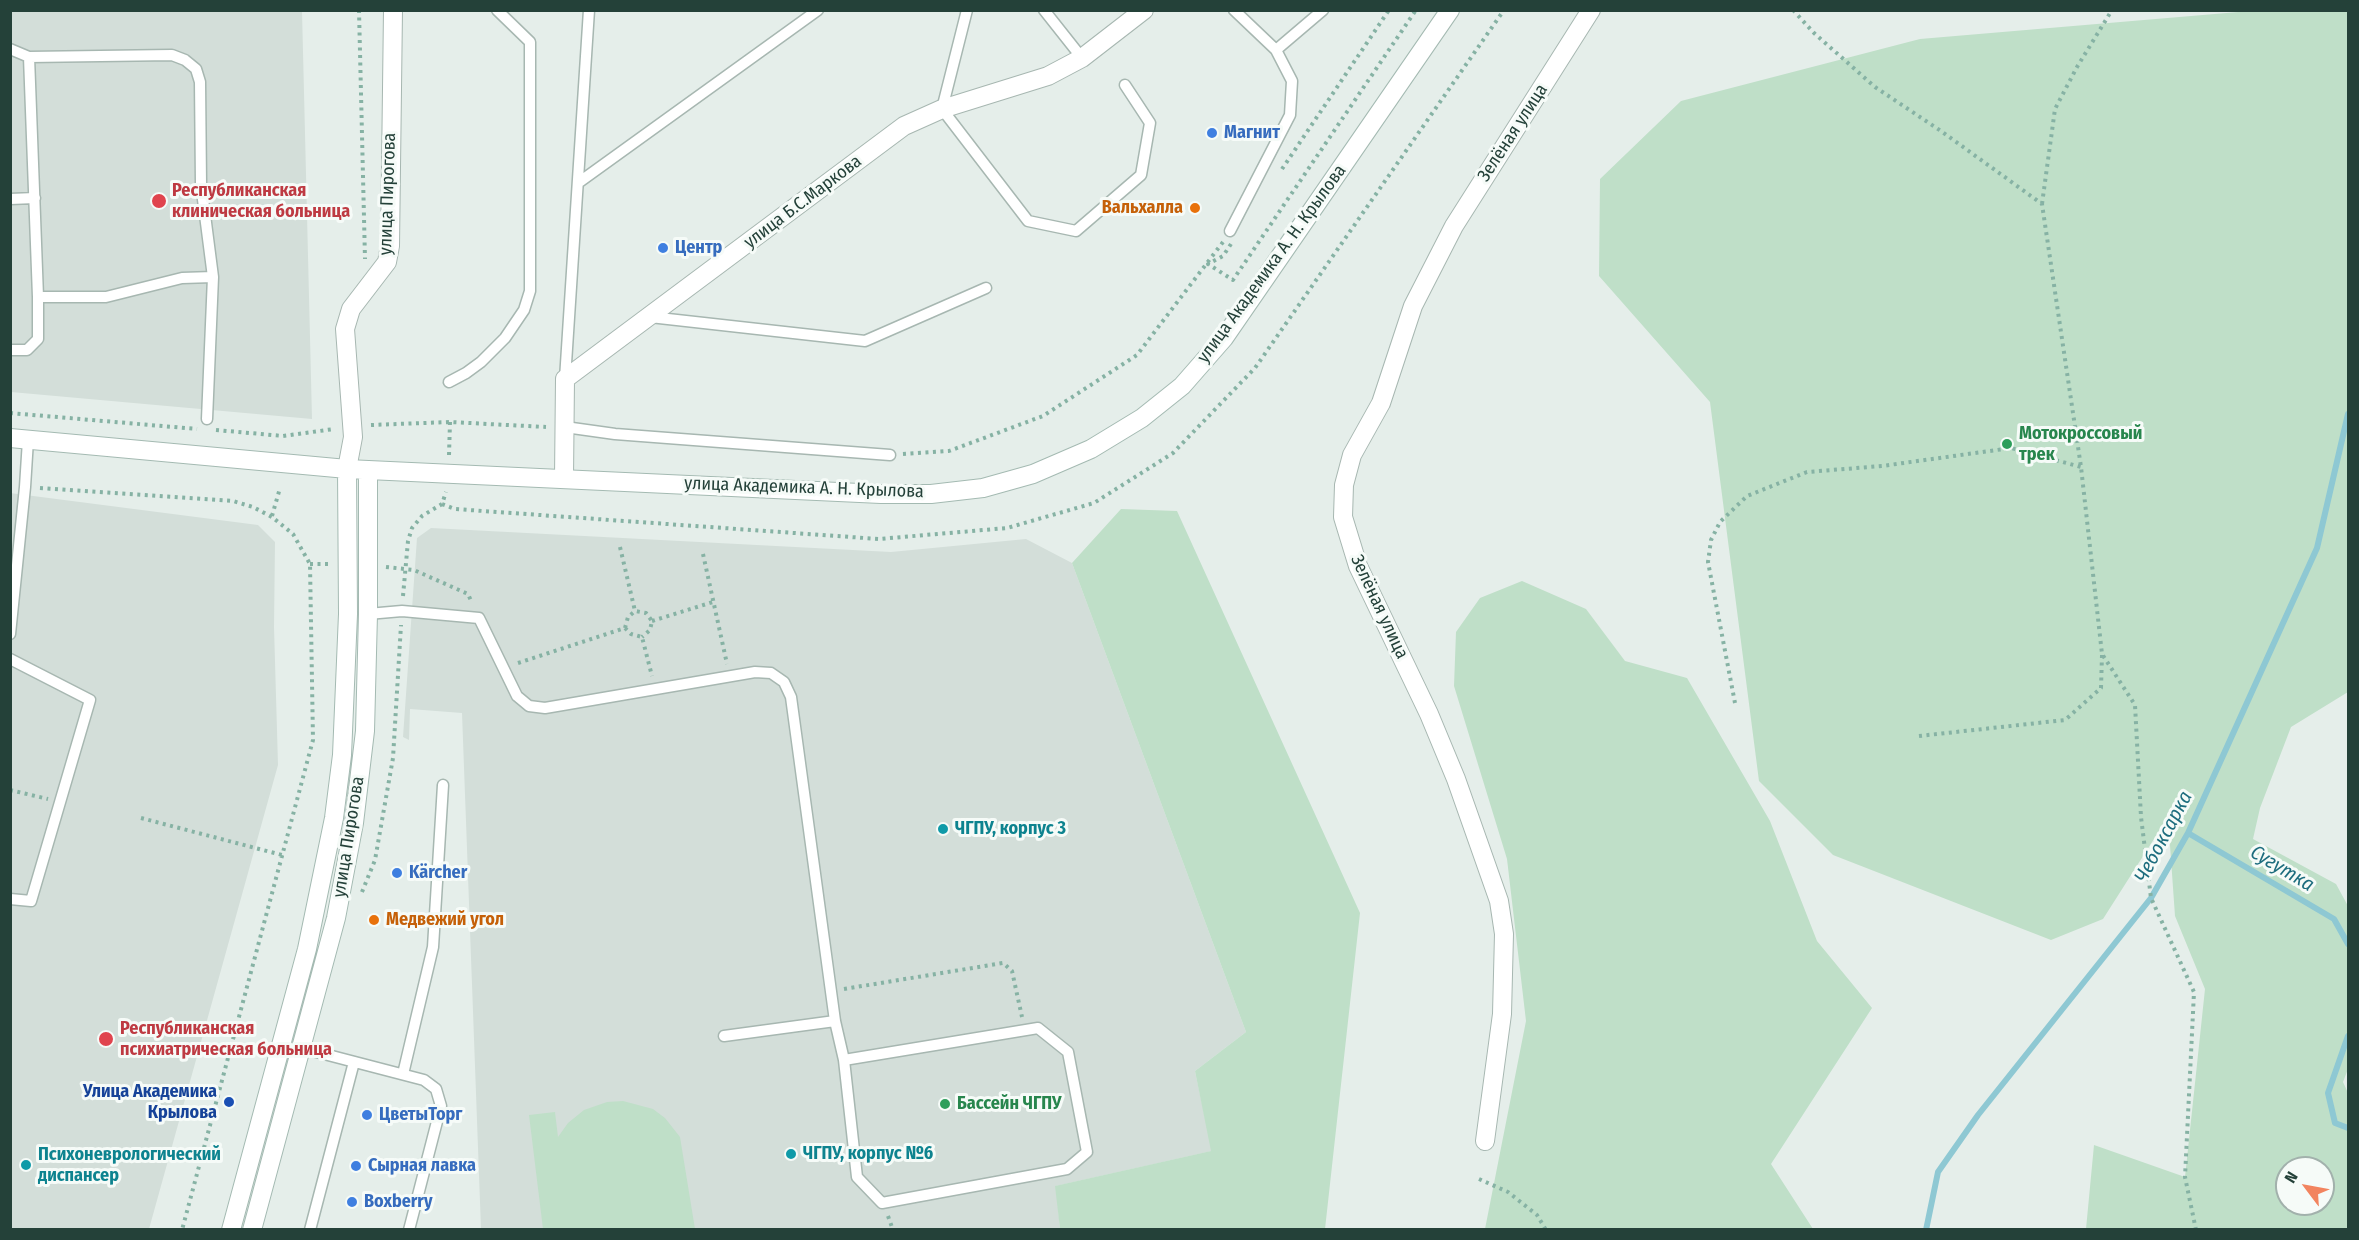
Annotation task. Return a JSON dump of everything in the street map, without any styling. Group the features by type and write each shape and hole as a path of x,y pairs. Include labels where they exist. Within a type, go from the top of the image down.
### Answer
{"main road":[{"name":"улица Пирогова","path":"231,1230 307,949 334,818 342,755 348,614 347,469 353,430 345,329 351,309 387,262 390,246 393,10"},
{"name":"улица Б.С.Маркова","path":"565,379 904,126 942,109 1048,76 1082,58 1144,10"},
{"name":"улица Академика А. Н. Крылова","path":"19,439 347,469 881,494 932,494 983,488 1033,474 1090,450 1142,418 1182,387 1224,338 1450,10"},
{"name":"Зелёная улица","path":"1485,1141 1502,1014 1504,934 1499,901 1456,779 1429,714 1358,566 1343,518 1344,485 1352,455 1381,403 1413,306 1454,226 1591,10"},
{"path":"564,478 559,427 565,379"},
{"name":"улица Пирогова","path":"252,1230 336,918 354,823 365,731 368,470 353,430"},
{"path":"282,1043 301,1048"}],"lane":[{"path":"448,382 481,362 506,338 524,309 530,291 530,42 498,10"},
{"path":"565,379 589,10"},
{"path":"578,183 818,10"},
{"path":"967,10 942,109 1028,221 1076,231 1141,175 1150,123 1125,85"},
{"path":"1044,10 1082,58"},
{"path":"1233,234 1290,115 1292,81 1276,50 1234,10"},
{"path":"1276,50 1323,10"},
{"path":"10,49 29,57 172,55 185,60 196,69 200,82 201,184 213,277 204,424"},
{"path":"10,350 27,350 38,339 29,57"},
{"path":"10,199 34,198"},
{"path":"38,297 106,297 183,278 213,277"},
{"path":"650,317 865,341 986,288"},
{"path":"559,427 615,434 890,454"},
{"path":"10,634 19,439"},
{"path":"368,614 402,611 479,618 517,696 529,706 545,708 755,672 771,673 784,682 791,697 831,991 844,1060 857,1177 882,1203 1067,1169 1087,1152 1068,1052 1038,1028 844,1060"},
{"path":"10,658 90,700 31,901 10,899"},
{"path":"402,1074 433,947 443,785"},
{"path":"724,1036 836,1021"},
{"path":"301,1048 429,1082 436,1089 441,1106 409,1230"},
{"path":"310,1230 354,1062"}],"path":[{"path":"359,10 366,290"},
{"path":"1276,177 1389,10"},
{"path":"1208,264 1233,280 1416,10"},
{"path":"442,504 455,509 879,538 1007,528 1094,503 1173,453 1255,368 1504,10"},
{"path":"1793,10 1814,33 1875,87 1941,130 2042,204"},
{"path":"1919,736 2066,720 2101,688 2102,654 2081,467 2042,204 2055,109 2077,67 2112,10"},
{"path":"1208,264 1223,256 1233,234"},
{"path":"890,454 949,451 1043,416 1137,355 1233,234"},
{"path":"10,413 204,424"},
{"path":"448,456 450,422"},
{"path":"214,430 283,436 450,422 559,427"},
{"path":"1735,703 1708,562 1711,540 1720,522 1747,496 1807,472 1882,466 2011,448 2081,467"},
{"path":"29,487 233,501 254,507 272,517 293,534 310,564 313,740 182,1230"},
{"path":"272,517 280,488"},
{"path":"403,606 408,540 412,528 422,516 442,504 446,492"},
{"path":"620,547 635,611"},
{"path":"703,554 729,676"},
{"path":"310,564 335,564"},
{"path":"380,566 405,568 468,594 479,618"},
{"path":"652,621 713,602"},
{"path":"635,611 646,613 652,621 650,630 642,637"},
{"path":"625,628 628,617 635,611"},
{"path":"625,628 631,634 642,637"},
{"path":"503,668 625,628"},
{"path":"642,637 655,689"},
{"path":"2102,654 2135,705 2141,817 2151,898 2194,992 2185,1177 2196,1230"},
{"path":"10,790 60,802"},
{"path":"141,818 282,855"},
{"path":"831,991 1003,963 1012,971 1025,1030"},
{"path":"1479,1179 1508,1192 1537,1215 1546,1230"}],"shaded area":[{"name":"Республиканская клиническая больница","path":"10,11 302,11 312,419 11,392"},
{"name":"Республиканская психиатрическая больница","path":"10,493 258,525 275,542 274,627 278,765 149,1229 11,1229"},
{"path":"431,528 891,552 1026,539 1072,563 1246,1032 1195,1071 1212,1151 1056,1186 1060,1229 481,1229 462,713 410,709 409,740 403,737 417,538"}],"green space":[{"name":"Мотокроссовый трек","path":"2250,11 2348,11 2348,692 2291,727 2260,808 2253,839 2336,884 2348,906 2348,1069 2343,1082 2348,1093 2348,1229 2086,1229 2094,1145 2185,1177 2205,989 2175,916 2168,817 2103,919 2051,940 1833,855 1759,781 1710,402 1599,276 1600,179 1681,101 1920,39"},
{"path":"1121,509 1177,511 1360,913 1325,1229 1060,1229 1055,1186 1211,1151 1195,1071 1246,1032 1072,563"},
{"path":"1522,581 1586,609 1625,661 1687,678 1770,821 1817,941 1872,1008 1771,1164 1813,1229 1485,1229 1526,1021 1507,859 1454,686 1456,632 1480,598"},
{"path":"623,1101 653,1109 665,1118 680,1137 695,1229 543,1229 529,1115 555,1112 558,1137 568,1123 584,1110 607,1102"}],"waterway":[{"name":"Чебоксарка","path":"1926,1230 1938,1172 1978,1115 2151,898 2188,833 2317,548 2348,414"},
{"name":"Сугутка","path":"2188,833 2334,919 2348,944"},
{"name":"Сугутка","path":"2348,1036 2328,1093 2335,1123 2348,1128"}],"place":[{"name":"Магнит","path":"1212,133"},
{"name":"Республиканская клиническая больница","path":"159,201"},
{"name":"Вальхалла","path":"1195,208"},
{"name":"Центр","path":"663,248"},
{"name":"Мотокроссовый трек","path":"2007,444"},
{"name":"ЧГПУ, корпус 3","path":"943,829"},
{"name":"Kärcher","path":"397,873"},
{"name":"Медвежий угол","path":"374,920"},
{"name":"Республиканская психиатрическая больница","path":"106,1039"},
{"name":"Улица Академика Крылова","path":"229,1102"},
{"name":"Бассейн ЧГПУ","path":"945,1104"},
{"name":"ЦветыТорг","path":"367,1115"},
{"name":"ЧГПУ, корпус №6","path":"791,1154"},
{"name":"Психоневрологический диспансер","path":"26,1165"},
{"name":"Сырная лавка","path":"356,1166"},
{"name":"Boxberry","path":"352,1202"}]}
